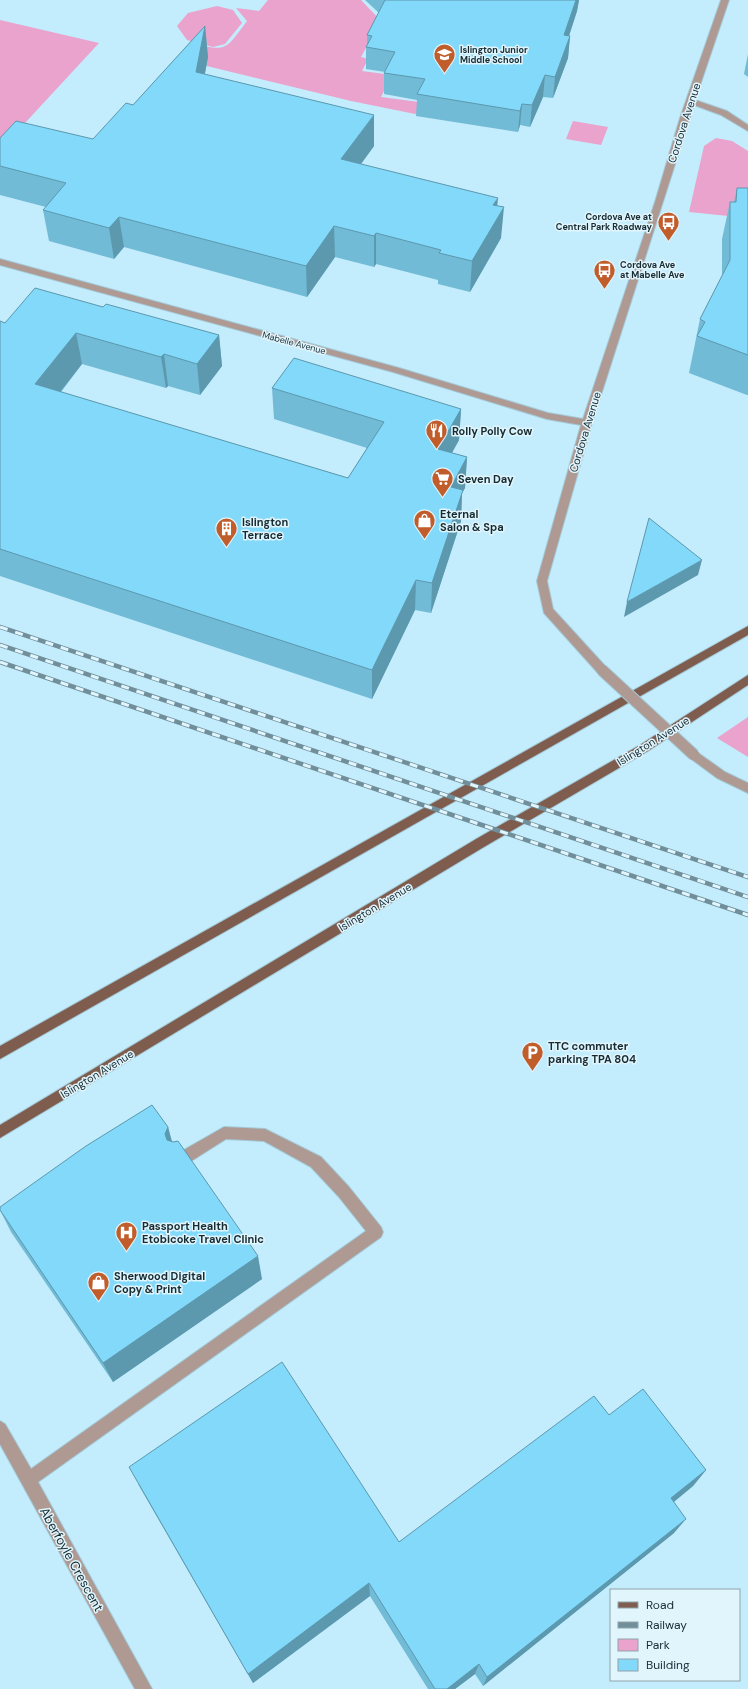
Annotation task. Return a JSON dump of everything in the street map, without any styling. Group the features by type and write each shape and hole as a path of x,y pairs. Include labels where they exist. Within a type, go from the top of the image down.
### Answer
{"main road":[{"path":"0,1053 748,630"},
{"name":"Islington Avenue","path":"0,1132 467,852 644,748 748,679"}],"street":[{"name":"Cordova Avenue","path":"725,0 684,118 659,202 587,423 542,581 548,610 602,670 694,754 721,775 748,788"},
{"path":"691,101 724,113 748,129"},
{"name":"Mabelle Avenue","path":"0,262 396,370 548,416 587,423"},
{"path":"28,1480 376,1232 344,1192 316,1162 265,1135 224,1133 180,1160"},
{"name":"Aberfoyle Crescent","path":"0,1429 144,1689"}],"green space":[{"path":"268,0 361,0 382,22 361,57 368,59 362,71 392,75 381,97 419,102 440,119 351,101 178,59 191,43 219,48 225,46 234,38 247,21 236,8 259,11"},
{"path":"217,6 233,10 242,23 225,44 213,47 187,40 177,26 188,13"},
{"path":"0,20 99,43 0,150"},
{"path":"573,121 608,127 601,145 566,139"},
{"path":"716,138 732,141 748,151 748,218 689,212 704,146"},
{"path":"748,717 748,757 717,738"}],"building":[{"path":"385,0 576,0 564,35 570,36 555,77 545,75 532,105 522,104 520,111 417,94 425,79 384,73 395,52 366,47 372,36 367,35"},
{"path":"205,26 196,72 374,115 341,159 498,198 493,205 504,207 472,261 439,253 441,250 376,233 374,236 334,226 306,266 119,217 109,228 43,210 66,183 0,166 0,138 16,121 93,139 126,103 133,105"},
{"path":"737,188 748,188 748,355 697,336 705,322 700,319 730,260 730,202 736,202"},
{"name":"Islington Terrace","path":"35,288 103,307 106,304 219,335 197,364 164,354 161,357 76,333 35,384 348,478 384,422 272,388 294,358 461,409 438,449 467,457 451,487 463,490 432,583 416,580 372,670 0,549 0,321 5,323"},
{"path":"649,518 702,560 627,602"},
{"path":"152,1105 168,1127 165,1134 167,1140 173,1142 178,1141 258,1256 103,1363 0,1210 0,1207 86,1146"},
{"path":"282,1362 399,1542 594,1396 609,1415 643,1389 706,1470 671,1498 686,1519 487,1677 479,1664 447,1689 435,1689 369,1583 248,1674 129,1467"}],"railway":[{"path":"0,627 748,877"},
{"path":"0,645 748,897"},
{"path":"0,662 748,915"}],"place":[{"name":"Islington Junior Middle School","path":"444,74"},
{"name":"Cordova Ave at Central Park Roadway","path":"668,242"},
{"name":"Cordova Ave at Mabelle Ave","path":"604,290"},
{"name":"Rolly Polly Cow","path":"436,450"},
{"name":"Seven Day","path":"442,498"},
{"name":"Eternal Salon & Spa","path":"425,540"},
{"name":"Islington Terrace","path":"226,548"},
{"name":"TTC commuter parking TPA 804","path":"533,1072"},
{"name":"Passport Health Etobicoke Travel Clinic","path":"127,1252"},
{"name":"Sherwood Digital Copy & Print","path":"99,1302"}]}
